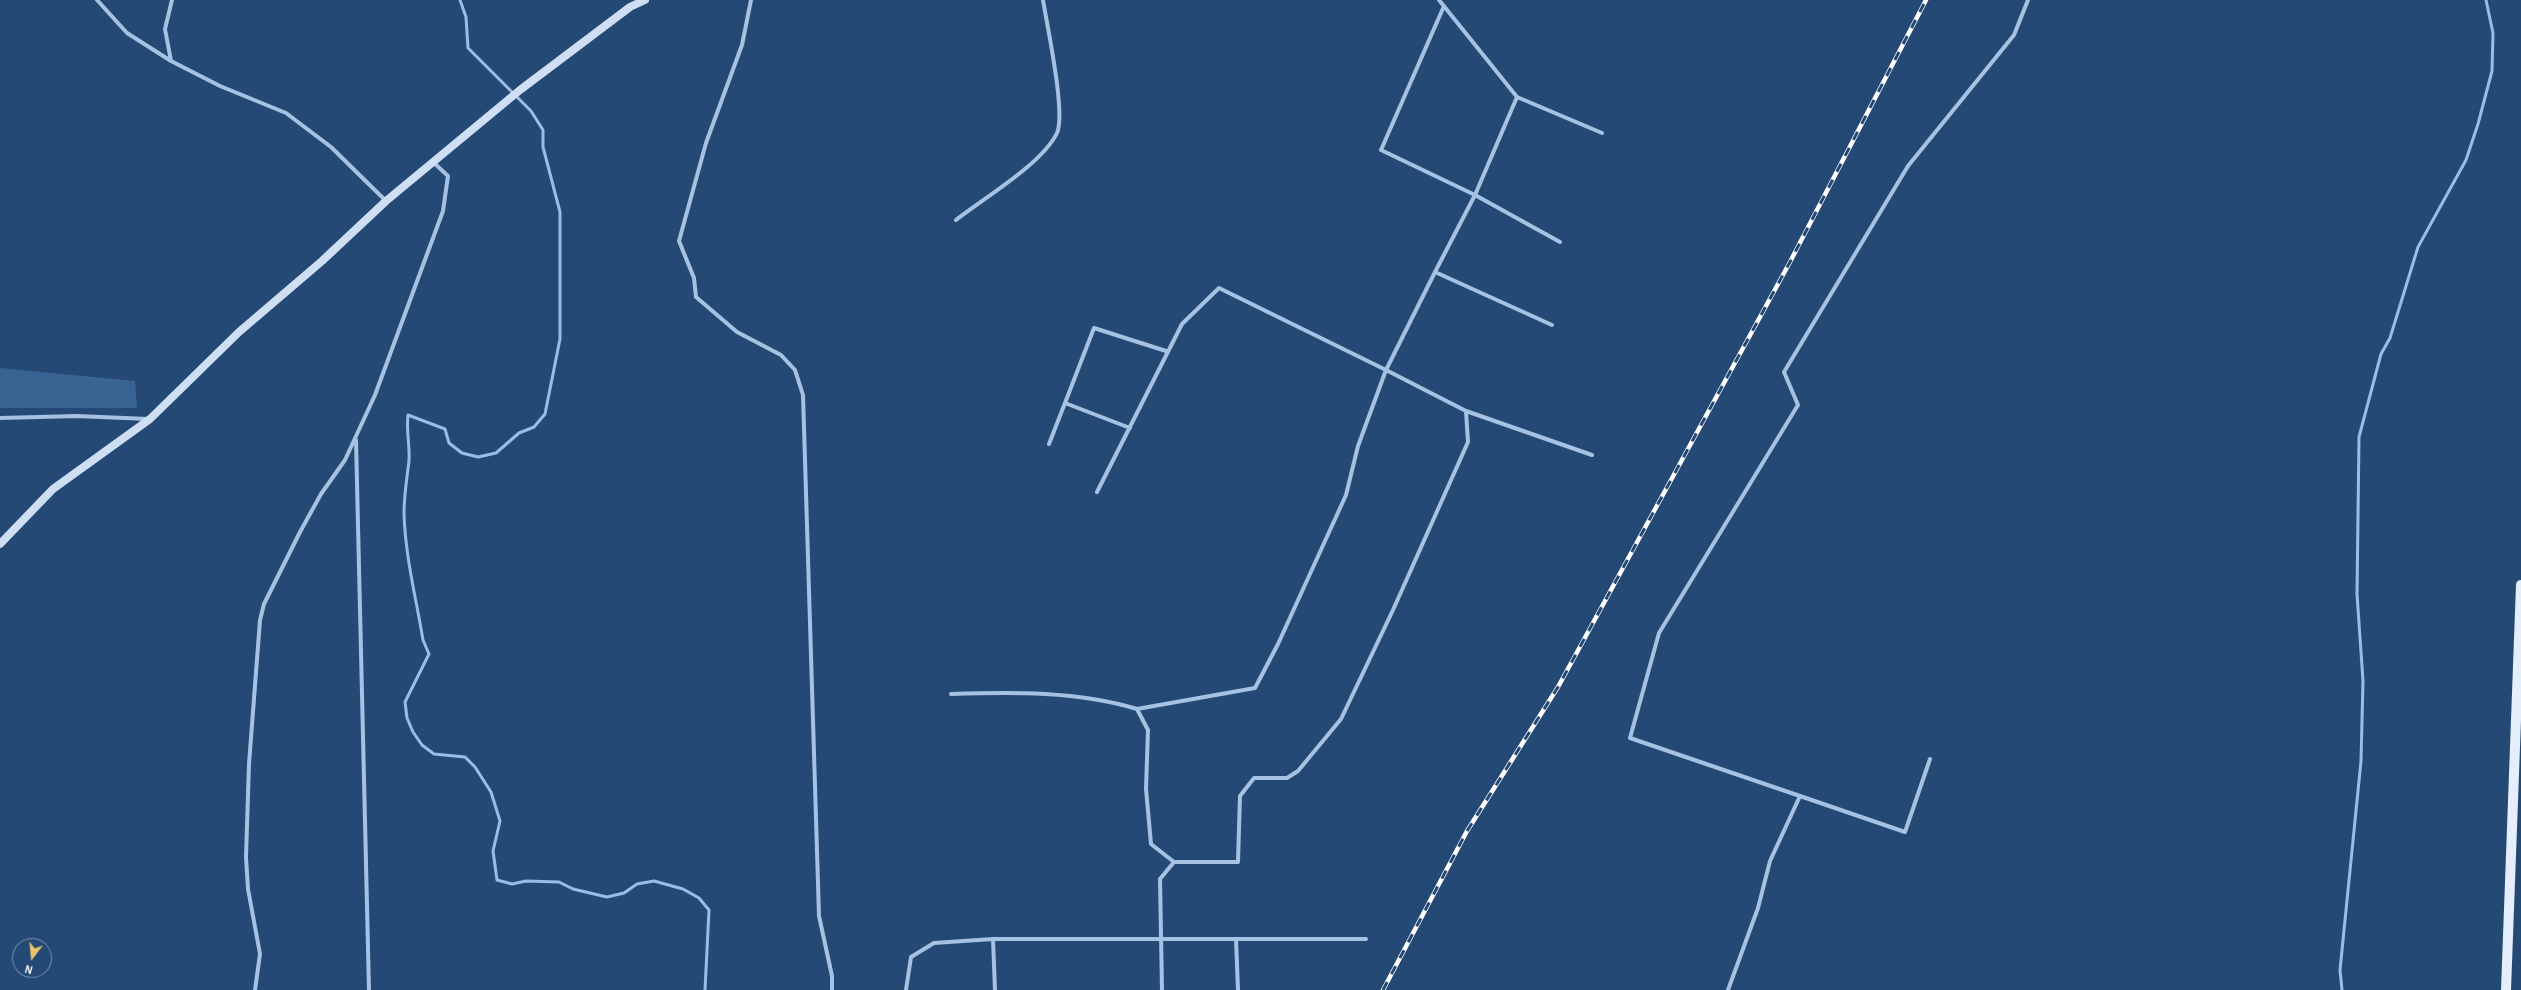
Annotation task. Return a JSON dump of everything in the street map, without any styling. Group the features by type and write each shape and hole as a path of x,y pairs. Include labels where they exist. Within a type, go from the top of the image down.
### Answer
{"main road":[{"path":"2506,990 2521,584"}],"street":[{"path":"97,0 127,34 171,61 220,86 286,113 331,147 386,201"},
{"path":"171,61 165,29 172,0"},
{"path":"1,542 53,489 150,419 239,332 322,261 386,201 520,90 630,7 645,0"},
{"path":"751,0 742,45 706,143 679,241 694,278 696,297 737,332 781,355 795,370 803,395 819,916 832,976 832,990"},
{"path":"956,220 1044,154 1058,132 1059,96 1043,0"},
{"path":"1439,0 1516,97 1602,133"},
{"path":"1930,759 1905,832 1630,738 1660,633 1798,405 1784,372 1908,166 2014,35 2028,0"},
{"path":"1444,6 1381,150 1475,195 1560,242"},
{"path":"950,694 1059,696 1111,701 1137,709 1255,688 1278,644 1346,495 1358,446 1386,370 1475,195 1516,97"},
{"path":"255,990 260,954 248,890 246,857 249,764 260,620 264,604 300,532 356,439 376,395 443,211 448,176 434,162"},
{"path":"1435,272 1552,324"},
{"path":"1097,492 1130,428 1166,351 1182,324 1219,288 1466,411 1592,455"},
{"path":"1049,444 1094,328 1166,351"},
{"path":"1065,403 1130,428"},
{"path":"1137,709 1148,730 1146,789 1151,844 1174,862 1238,862 1240,796 1254,778 1287,778 1298,771 1341,719 1393,610 1468,442 1466,411"},
{"path":"0,418 77,416 150,419"},
{"path":"356,439 369,990"},
{"path":"1728,990 1758,908 1770,861 1800,796"},
{"path":"1162,990 1160,879 1174,862"},
{"path":"993,939 995,990"},
{"path":"906,990 911,957 934,943 993,939 1366,939"},
{"path":"1236,939 1238,990"}],"shaded area":[{"path":"0,368 135,381 137,408 0,408"}],"waterway":[{"path":"460,0 466,17 468,48 531,111 543,130 543,147 560,212 560,339 545,414 534,427 519,433 496,453 478,457 462,453 449,443 445,429 408,415 407,427 409,461 404,500 405,529 423,640 429,654 405,702 407,718 413,732 422,745 434,754 465,757 475,767 491,792 500,821 493,851 497,880 512,884 526,881 559,882 573,889 607,897 624,893 637,884 654,881 683,889 699,898 709,910 705,990"},
{"path":"2342,990 2340,970 2361,761 2363,681 2357,594 2359,437 2381,354 2390,338 2418,247 2466,160 2478,124 2492,71 2493,33 2486,0"}],"railway":[{"path":"1383,990 1467,831 1558,687 1790,262 1926,0"}]}
